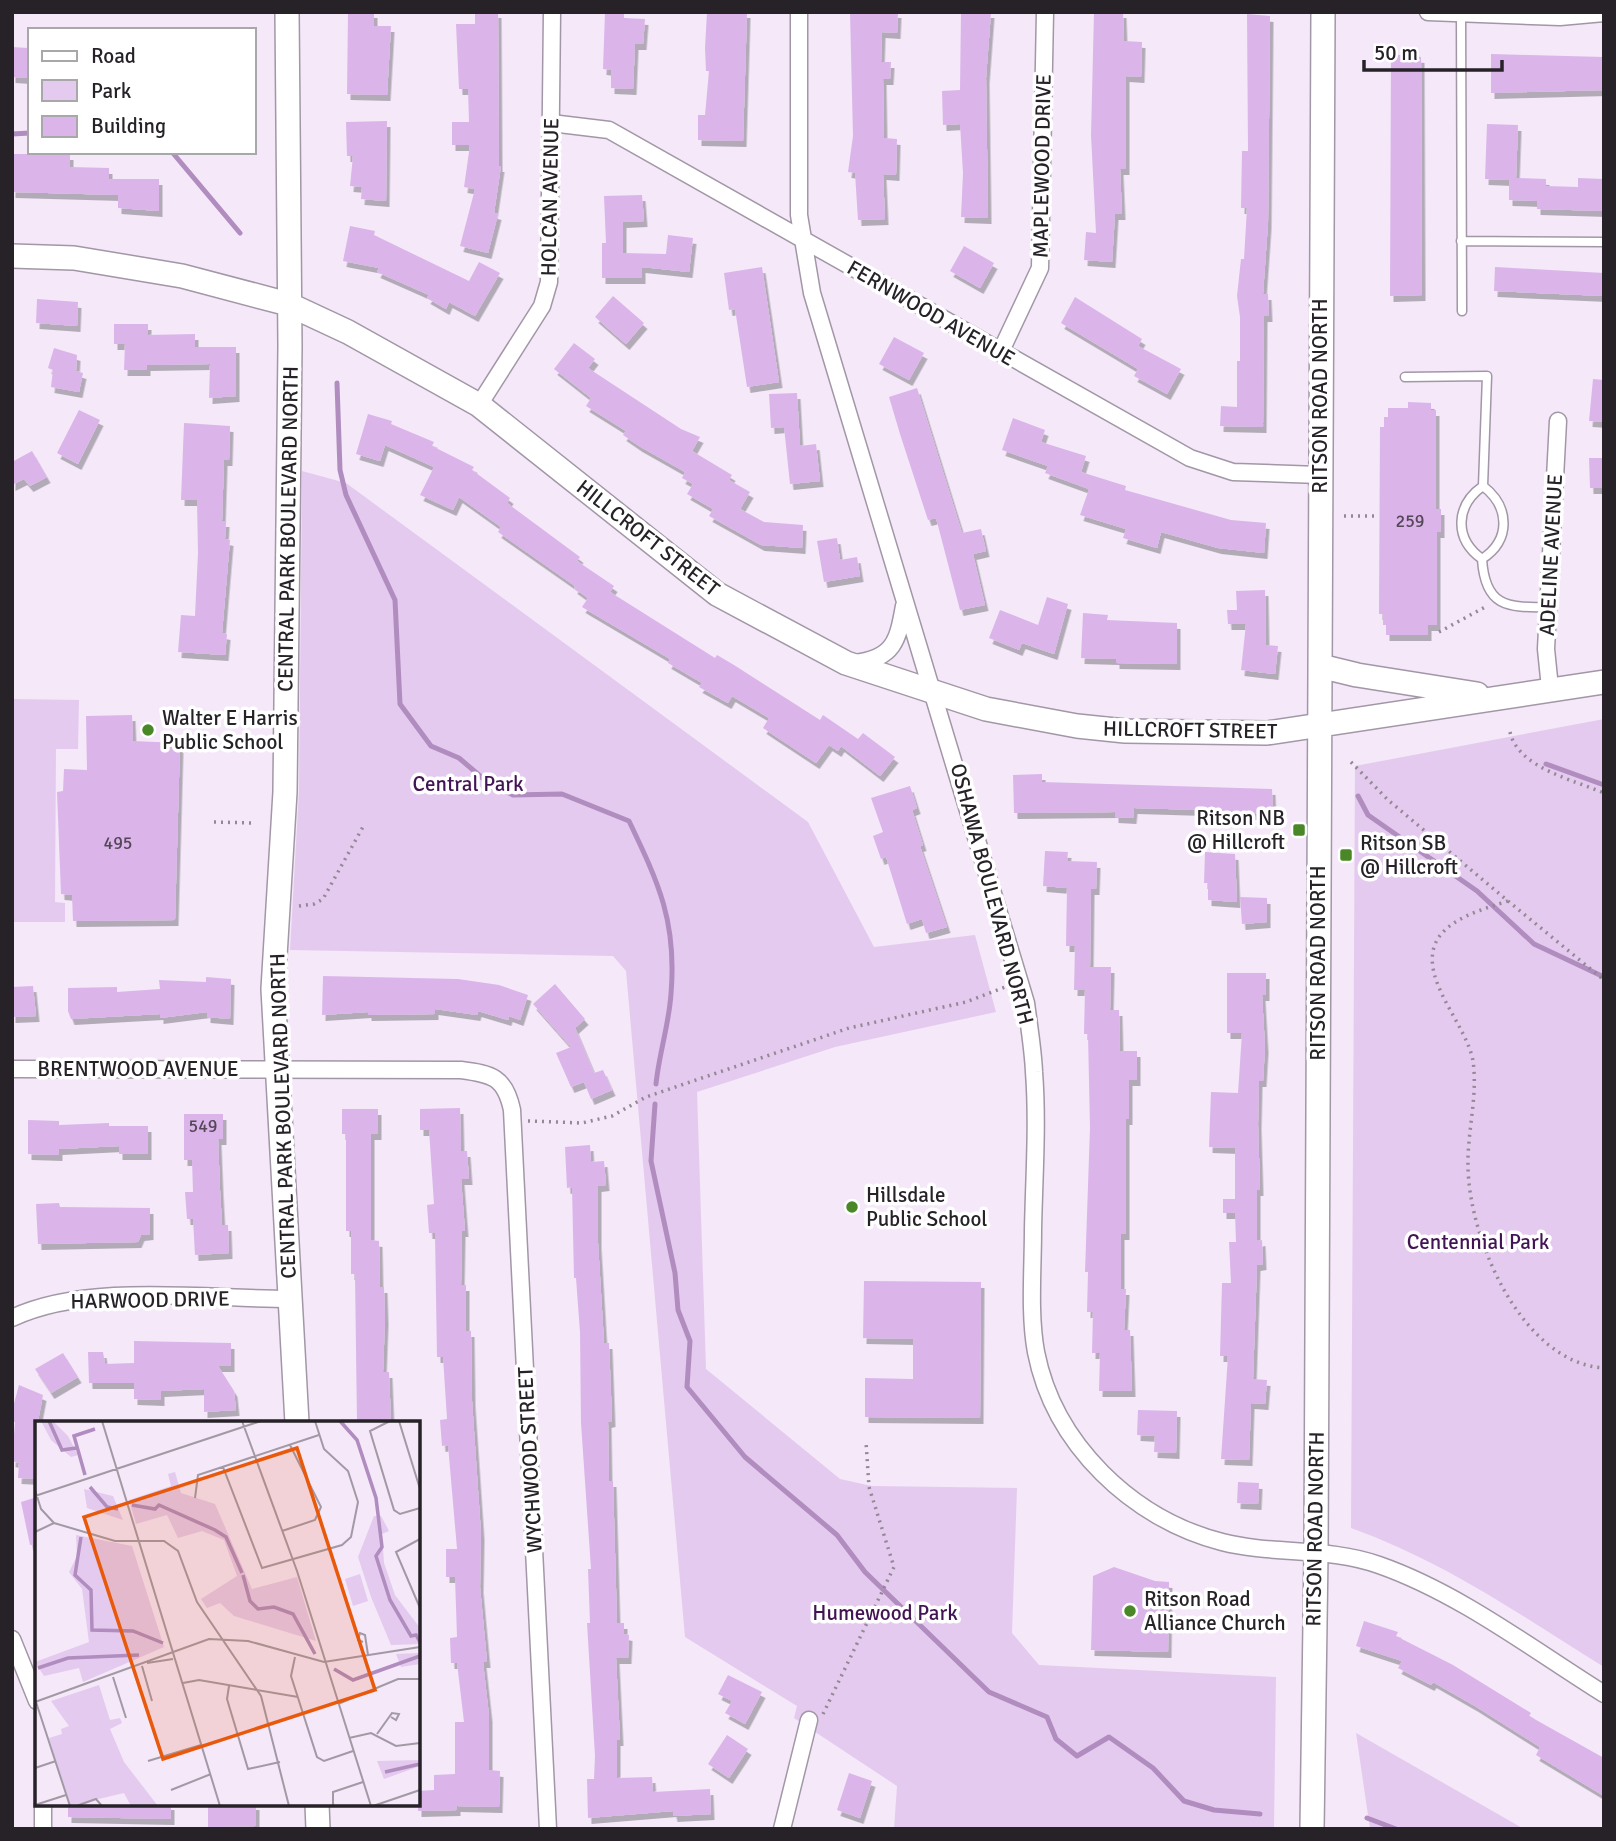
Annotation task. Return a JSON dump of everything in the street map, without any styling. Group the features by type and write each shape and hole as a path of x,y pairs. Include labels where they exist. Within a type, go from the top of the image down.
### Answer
{"street":[{"name":"CENTRAL PARK BOULEVARD NORTH","path":"287,12 285,792 273,989 297,1421"},
{"name":"HOLCAN AVENUE","path":"479,405 542,306 549,282 552,12"},
{"name":"OSHAWA BOULEVARD NORTH","path":"799,12 799,215 812,293 1026,1003 1035,1072 1033,1276 1036,1351 1049,1397 1082,1451 1122,1493 1168,1521 1222,1542 1354,1558 1404,1575 1458,1603 1604,1694"},
{"name":"MAPLEWOOD DRIVE","path":"1000,353 1040,268 1045,12"},
{"name":"RITSON ROAD NORTH","path":"1311,1829 1316,1553 1322,12"},
{"path":"1428,12 1560,17 1604,13"},
{"name":"FERNWOOD AVENUE","path":"551,122 608,130 1190,458 1233,472 1319,475"},
{"name":"HILLCROFT STREET","path":"12,256 127,264 221,285 288,304 348,332 479,405 717,594 846,663 935,694 1031,719 1125,731 1266,733 1319,727 1550,688 1604,682"},
{"name":"ADELINE AVENUE","path":"1550,688 1546,649 1558,421"},
{"path":"846,663 870,661 891,648 898,636 905,603"},
{"path":"1320,666 1357,675 1508,696"},
{"name":"BRENTWOOD AVENUE","path":"12,1069 461,1070 487,1073 499,1080 508,1092"},
{"name":"WYCHWOOD STREET","path":"508,1092 513,1121 548,1829"},
{"name":"HARWOOD DRIVE","path":"12,1318 39,1305 81,1298 290,1299"},
{"path":"12,1639 35,1696"},
{"path":"782,1829 809,1720"},
{"path":"43,1806 43,1829"},
{"path":"317,1806 318,1829"}],"lane":[{"path":"1461,12 1462,311"},
{"path":"1461,241 1604,242"},
{"path":"1405,377 1487,376 1483,486 1499,504 1504,522 1501,540 1482,559"},
{"path":"1483,486 1466,501 1461,519 1467,545 1482,559 1486,589 1498,600 1515,608 1548,607"}],"path":[{"path":"1344,516 1376,516"},
{"path":"1439,632 1498,600"},
{"path":"1510,732 1513,744 1524,754 1556,774 1604,793"},
{"path":"1351,762 1388,800 1604,980"},
{"path":"214,822 252,822"},
{"path":"277,908 314,904 323,898 364,825"},
{"path":"1508,901 1475,912 1444,930 1434,947 1432,964 1473,1060 1468,1167 1472,1195 1489,1256 1502,1289 1518,1316 1564,1355 1590,1367 1604,1368"},
{"path":"513,1121 582,1123 612,1116 646,1097 849,1028 966,1002 1020,981"},
{"path":"809,1720 822,1716 894,1567 869,1487 866,1441"}],"green space":[{"path":"302,471 346,483 808,822 874,947 975,935 996,1012 835,1047 697,1092 706,1369 840,1479 872,1486 1017,1488 1012,1633 1039,1665 1276,1677 1274,1829 894,1829 897,1786 794,1718 797,1706 685,1637 626,971 613,956 290,950 299,790"},
{"path":"12,699 79,700 78,749 56,749 55,902 65,903 65,922 12,922"},
{"name":"Centennial Park","path":"1604,719 1604,1667 1450,1573 1351,1528 1355,766"},
{"path":"1356,1733 1524,1829 1370,1829"}],"building":[{"path":"348,12 374,12 374,26 391,26 387,95 347,94"},
{"path":"475,12 498,12 501,166 494,213 498,214 488,253 460,246 475,189 464,187 470,145 452,145 452,122 469,122 468,89 459,89 456,24 475,24"},
{"path":"605,12 624,12 624,18 645,19 643,44 635,44 633,89 611,88 611,70 603,69"},
{"path":"707,12 747,12 743,141 698,140 698,115 705,115 709,71 706,71 705,48"},
{"path":"850,12 898,12 897,33 882,32 881,62 891,62 890,79 883,79 884,138 897,139 896,175 883,174 885,219 858,220 855,173 848,172 853,136"},
{"path":"961,12 991,12 986,78 988,218 961,217 963,173 960,124 943,125 942,91 960,90"},
{"path":"1094,12 1123,12 1124,41 1142,42 1141,77 1126,76 1126,169 1120,169 1122,214 1115,214 1112,262 1084,260 1086,232 1096,233 1091,135"},
{"path":"1247,14 1270,16 1268,223 1263,294 1268,294 1269,316 1264,316 1263,427 1220,426 1221,406 1237,407 1240,317 1237,296 1241,259 1244,259 1247,208 1241,208 1242,151 1248,151"},
{"path":"12,47 28,48 27,78 12,77"},
{"path":"1391,54 1421,57 1422,295 1390,296"},
{"path":"1491,54 1604,57 1604,90 1491,93"},
{"path":"387,121 386,201 361,199 362,187 350,186 353,156 347,156 346,122"},
{"path":"1487,124 1518,125 1516,178 1546,179 1546,186 1578,187 1578,178 1604,179 1604,211 1537,209 1537,201 1509,200 1509,180 1485,179"},
{"path":"12,154 70,154 70,167 109,168 109,179 159,179 159,211 118,208 118,195 12,192"},
{"path":"642,195 644,221 623,222 623,253 666,254 668,235 693,238 689,272 642,267 642,278 602,278 602,243 606,243 604,196"},
{"path":"350,226 375,231 374,235 469,281 479,262 500,273 475,316 449,302 446,309 427,298 429,295 377,272 379,268 343,261"},
{"path":"964,246 994,263 980,288 950,271"},
{"path":"762,267 779,382 747,387 735,309 729,310 724,273"},
{"path":"1495,267 1604,273 1604,296 1494,291"},
{"path":"613,296 644,323 626,344 595,317"},
{"path":"1075,297 1142,339 1138,346 1181,369 1167,394 1134,376 1138,369 1061,323"},
{"path":"37,299 78,302 77,326 36,323"},
{"path":"114,324 148,324 148,335 195,334 195,347 236,347 236,396 209,398 210,364 147,365 147,370 124,370 125,344 114,344"},
{"path":"894,337 924,353 909,380 879,364"},
{"path":"574,343 595,359 588,368 681,429 700,437 692,451 732,475 729,480 750,492 740,509 764,522 803,525 802,548 761,545 709,516 713,509 687,494 693,484 682,478 685,472 639,446 623,435 626,431 586,406 591,398 554,369"},
{"path":"54,348 77,355 76,371 83,373 79,392 51,387 53,370 48,368"},
{"path":"1593,379 1604,380 1604,422 1589,421"},
{"path":"917,388 962,533 981,529 986,551 973,554 985,605 960,610 936,518 928,520 900,434 889,397"},
{"path":"797,393 800,446 816,444 820,481 790,484 784,427 771,428 769,394"},
{"path":"1408,402 1431,403 1431,410 1436,410 1436,509 1441,509 1441,532 1437,532 1437,625 1428,625 1428,635 1386,635 1383,614 1379,614 1380,427 1384,427 1388,408 1408,408"},
{"path":"79,410 100,420 78,464 57,453"},
{"path":"368,414 392,421 391,424 434,442 432,446 474,467 472,470 510,498 507,503 580,557 577,561 614,586 610,592 715,658 717,655 734,665 820,720 823,715 858,739 863,733 895,757 880,776 841,746 838,751 829,745 816,763 763,728 769,718 732,696 728,703 699,687 702,683 668,663 670,659 582,607 588,598 574,588 575,586 498,532 501,527 459,497 453,510 420,495 434,467 385,445 380,461 356,454"},
{"path":"1013,418 1045,430 1041,442 1086,456 1081,472 1126,486 1125,490 1231,520 1266,523 1264,553 1218,548 1161,532 1157,548 1123,538 1126,529 1080,515 1089,489 1045,473 1048,466 1002,450"},
{"path":"184,423 230,426 229,460 224,460 222,521 226,521 225,539 230,540 222,633 227,634 225,655 178,652 181,615 195,616 198,553 197,500 181,500"},
{"path":"32,451 47,477 30,486 24,479 12,485 12,462"},
{"path":"1589,458 1604,458 1604,488 1590,488"},
{"path":"837,538 840,560 857,557 860,576 824,582 817,541"},
{"path":"1265,590 1266,645 1278,646 1275,674 1241,670 1246,624 1228,624 1227,610 1237,610 1236,591"},
{"path":"1047,597 1068,604 1054,654 1022,643 1019,650 989,638 1000,610 1038,625"},
{"path":"1083,613 1108,615 1107,620 1177,623 1177,664 1116,663 1116,659 1081,658"},
{"path":"132,715 133,741 180,743 175,920 73,921 72,895 61,894 57,792 63,791 64,769 87,770 86,716"},
{"path":"1042,774 1042,782 1272,789 1273,813 1234,815 1234,811 1134,808 1133,818 1115,817 1115,812 1014,813 1013,775"},
{"path":"910,786 917,808 912,810 923,845 920,846 947,927 926,933 922,919 907,924 886,857 881,859 873,836 883,832 871,798"},
{"path":"1045,851 1068,852 1067,861 1097,862 1096,889 1091,889 1090,967 1111,967 1110,1010 1119,1010 1120,1051 1137,1051 1137,1080 1129,1080 1129,1119 1126,1119 1126,1234 1121,1234 1121,1289 1126,1289 1124,1330 1130,1330 1132,1391 1099,1391 1100,1353 1092,1353 1093,1312 1087,1312 1088,1272 1085,1272 1090,1128 1088,1034 1084,1034 1085,990 1074,990 1075,946 1066,946 1067,888 1043,886"},
{"path":"1205,852 1235,854 1237,902 1208,900 1208,883 1204,883"},
{"path":"1240,897 1267,898 1267,922 1242,924"},
{"path":"1227,973 1266,973 1266,995 1262,995 1265,1047 1263,1081 1259,1081 1260,1190 1257,1190 1257,1241 1262,1240 1263,1264 1257,1265 1253,1379 1267,1380 1265,1404 1251,1403 1249,1460 1221,1459 1228,1356 1220,1356 1222,1283 1231,1283 1229,1242 1236,1242 1235,1213 1223,1213 1223,1199 1235,1199 1235,1148 1209,1147 1211,1092 1238,1093 1242,1033 1227,1033"},
{"path":"323,976 458,979 499,985 528,995 520,1020 509,1016 508,1020 478,1011 477,1015 435,1009 435,1014 368,1015 368,1012 322,1015"},
{"path":"206,977 231,979 230,1019 207,1017 207,1012 160,1018 160,1014 71,1019 68,1011 68,988 117,987 117,992 160,989 159,980 206,982"},
{"path":"555,984 585,1019 575,1028 594,1073 603,1070 612,1090 591,1099 584,1082 571,1087 556,1053 571,1047 533,1004"},
{"path":"33,986 36,1016 12,1017 12,987"},
{"path":"460,1108 461,1151 467,1151 469,1179 461,1179 465,1231 462,1231 461,1285 466,1285 466,1331 471,1331 472,1401 481,1534 480,1587 487,1662 483,1662 489,1716 489,1770 500,1771 499,1807 457,1806 457,1810 418,1811 420,1791 434,1790 434,1775 455,1774 455,1722 464,1722 457,1663 451,1663 450,1638 457,1637 455,1577 446,1577 446,1549 457,1549 448,1445 442,1446 440,1420 447,1419 443,1357 437,1357 435,1233 429,1233 427,1205 434,1204 429,1130 420,1130 420,1109"},
{"path":"342,1109 378,1109 378,1134 371,1134 371,1240 379,1241 380,1287 384,1287 385,1319 383,1372 389,1372 391,1421 357,1421 355,1274 351,1274 351,1231 346,1231 346,1134 342,1134"},
{"path":"184,1114 223,1114 223,1139 218,1139 220,1190 222,1225 228,1225 229,1253 195,1255 193,1219 187,1219 185,1192 193,1192 192,1160 184,1160"},
{"path":"28,1120 59,1121 59,1125 109,1123 109,1126 148,1126 148,1154 119,1154 119,1146 59,1149 59,1155 28,1154"},
{"path":"590,1145 591,1162 604,1161 606,1185 598,1186 598,1243 604,1343 609,1343 612,1421 608,1422 609,1481 613,1481 617,1623 624,1623 624,1634 629,1635 628,1658 616,1658 620,1740 617,1740 617,1778 652,1777 653,1792 710,1789 711,1814 674,1816 673,1811 588,1818 587,1779 594,1779 595,1756 587,1623 590,1623 588,1569 591,1569 581,1423 580,1332 574,1278 572,1187 567,1188 565,1147"},
{"path":"59,1203 60,1207 150,1208 150,1234 141,1235 138,1242 38,1244 36,1204"},
{"path":"864,1281 981,1282 980,1418 865,1417 865,1378 913,1379 913,1339 863,1338"},
{"path":"134,1341 231,1343 231,1366 218,1366 234,1391 236,1410 204,1412 204,1389 161,1391 161,1400 134,1399 134,1383 89,1383 88,1352 103,1352 105,1364 134,1363"},
{"path":"63,1353 78,1377 51,1393 35,1369"},
{"path":"19,1385 43,1395 38,1421 35,1421 35,1479 18,1478 19,1463 12,1461 15,1422 12,1422"},
{"path":"1138,1410 1177,1411 1176,1453 1154,1452 1155,1436 1137,1435"},
{"path":"1238,1482 1259,1483 1258,1504 1237,1503"},
{"path":"35,1498 35,1544 30,1545 21,1502"},
{"name":"Ritson Road Alliance Church","path":"1114,1567 1155,1581 1169,1582 1168,1652 1091,1650 1093,1576"},
{"path":"1364,1621 1398,1632 1396,1636 1453,1665 1531,1713 1529,1716 1604,1758 1604,1796 1536,1755 1540,1747 1475,1706 1433,1682 1431,1685 1398,1668 1402,1661 1356,1646"},
{"path":"728,1675 762,1692 745,1724 725,1713 732,1701 718,1694"},
{"path":"727,1735 748,1749 729,1778 708,1764"},
{"path":"849,1773 872,1781 860,1818 837,1810"},
{"path":"68,1806 171,1806 171,1819 68,1817"},
{"path":"208,1806 256,1806 256,1826 208,1827"}],"waterway":[{"path":"12,134 28,133"},
{"path":"174,154 240,233"},
{"path":"337,383 340,470 346,495 395,600 400,704 431,746 459,758 486,781 513,795 562,794 629,821 640,844 664,904 671,945 670,1005 656,1084"},
{"path":"1546,764 1604,785"},
{"path":"1358,796 1368,815 1477,891 1534,944 1604,977"},
{"path":"655,1104 651,1161 675,1273 678,1310 690,1341 687,1387 745,1457 837,1535 865,1572 989,1692 1047,1717 1056,1739 1077,1756 1109,1737 1153,1768 1184,1801 1214,1810 1260,1814"},
{"path":"1367,1818 1396,1829"}],"place":[{"name":"Walter E Harris Public School","path":"148,730"},
{"name":"Ritson NB @ Hillcroft","path":"1299,830"},
{"name":"Ritson SB @ Hillcroft","path":"1346,855"},
{"name":"Hillsdale Public School","path":"852,1207"},
{"name":"Ritson Road Alliance Church","path":"1130,1611"}],"park label":[{"name":"Central Park","path":"468,784"},
{"name":"Humewood Park","path":"885,1613"}]}
